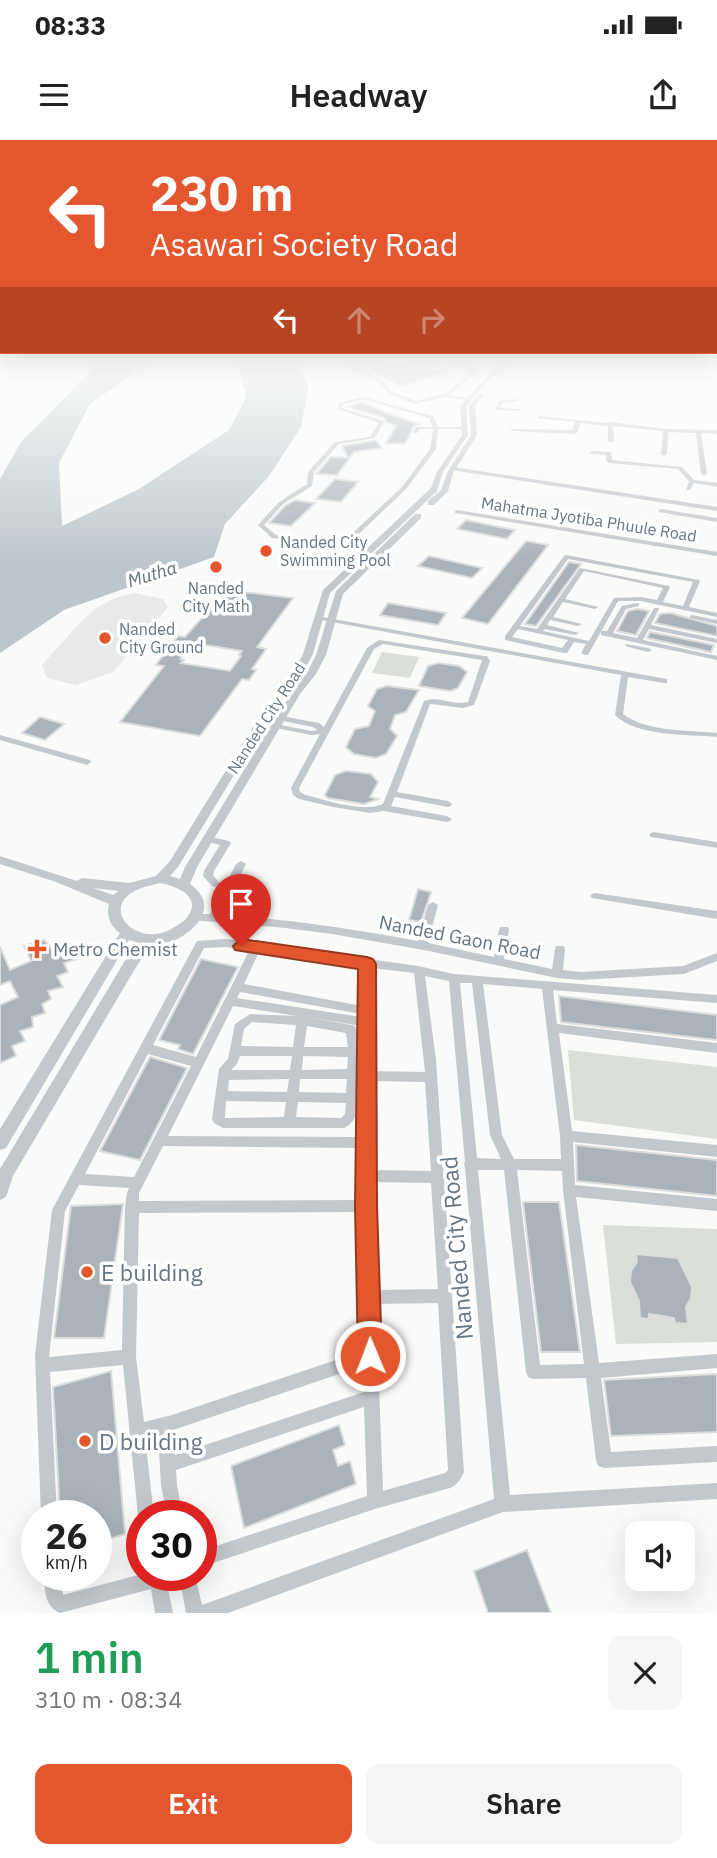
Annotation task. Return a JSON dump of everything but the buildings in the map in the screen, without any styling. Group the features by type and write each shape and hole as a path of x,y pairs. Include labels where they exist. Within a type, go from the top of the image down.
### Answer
{"street":[{"path":"367,552 274,537 261,525 281,503 310,485 312,472 337,443 372,438 378,428"},
{"path":"416,432 420,428"},
{"path":"341,547 404,488 433,449 436,428"},
{"name":"Nanded City Road","path":"184,884 208,839 321,655 338,593 444,491 440,472 462,441 465,428"},
{"name":"Nanded City Road","path":"160,879 174,864 259,725 298,672 308,654 326,592 441,484 474,435 473,428"},
{"path":"512,430 575,432 576,428"},
{"path":"610,428 611,441"},
{"path":"648,428 717,432"},
{"path":"664,454 666,430"},
{"path":"698,432 704,474"},
{"path":"593,453 609,453 609,461 680,468 692,481 717,485"},
{"path":"453,469 717,509"},
{"path":"688,489 692,481"},
{"path":"661,511 717,520"},
{"name":"Mahatma Jyotiba Phuule Road","path":"457,512 717,554"},
{"path":"574,636 564,651 508,639 566,557 697,582 685,609"},
{"path":"541,629 588,561"},
{"path":"582,569 667,587"},
{"path":"639,641 672,576"},
{"path":"579,665 580,655 585,653 615,599 717,615"},
{"path":"561,600 595,607"},
{"path":"609,634 626,605 657,606 717,622"},
{"path":"317,618 664,681"},
{"path":"549,618 578,624"},
{"path":"648,624 717,635"},
{"path":"648,624 717,641"},
{"path":"516,627 574,636 590,643"},
{"path":"597,631 717,658"},
{"path":"385,808 427,703 431,701 463,706 471,703 486,661 484,658 377,643 371,648 295,788 296,793 369,811 385,808 442,818 433,829"},
{"path":"629,646 717,663"},
{"path":"625,674 619,715 623,720 639,726 717,734"},
{"path":"278,722 316,725 325,731"},
{"path":"0,737 87,762"},
{"path":"392,794 448,804"},
{"path":"411,826 416,814"},
{"path":"654,835 717,845"},
{"path":"208,839 226,843 209,871 208,876 215,884"},
{"path":"0,860 60,879 117,902"},
{"path":"214,917 242,864"},
{"path":"60,879 132,888 160,879 184,884 197,898 195,916 177,933 151,939 126,934 118,928 113,919 113,910 117,902 132,888"},
{"path":"595,896 717,915"},
{"path":"422,947 433,905"},
{"name":"Nanded Gaon Road","path":"195,916 250,919 422,947 557,974 581,976 684,970 717,957"},
{"path":"498,961 504,930"},
{"path":"0,1143 126,934"},
{"path":"0,1192 6,1174 131,963 151,939"},
{"path":"48,1500 43,1365 60,1210 201,944 226,943 418,970 455,983 477,980 717,999"},
{"path":"145,1500 129,1357 132,1193 256,948"},
{"path":"557,974 560,949"},
{"path":"367,964 367,1016 360,1075 351,1116 344,1123 222,1123 218,1119 225,1069 233,1061 239,1027 250,1018 367,1016"},
{"path":"217,1554 375,1501 450,1480 456,1472 431,1077 418,970"},
{"path":"477,980 496,1135 510,1163 533,1372 593,1371 717,1361"},
{"name":"Nanded City Road","path":"455,983 503,1504"},
{"path":"237,987 367,1016"},
{"path":"547,987 566,1136 569,1190 604,1460 717,1454"},
{"path":"230,1001 351,1029 360,1075 367,1143 368,1297 375,1501"},
{"path":"289,1122 302,1017"},
{"path":"552,1028 717,1048"},
{"path":"145,1048 199,1063"},
{"path":"235,1051 354,1052"},
{"path":"224,1074 431,1077"},
{"path":"221,1096 353,1098"},
{"path":"566,1136 717,1151"},
{"path":"159,1141 367,1143"},
{"path":"470,1164 567,1165"},
{"path":"366,1176 437,1177"},
{"path":"76,1179 137,1183"},
{"path":"569,1190 717,1205"},
{"path":"132,1207 366,1206"},
{"path":"368,1297 444,1296"},
{"path":"139,1431 370,1356"},
{"path":"43,1365 129,1357"},
{"path":"167,1465 371,1397"},
{"path":"164,1425 172,1500"},
{"path":"204,1613 503,1504 717,1491"},
{"path":"54,1591 55,1598 61,1604 107,1591"},
{"path":"160,1591 164,1613"},
{"path":"190,1591 195,1613"}],"shaded area":[{"name":"Nanded City Ground","path":"134,593 163,599 168,607 113,672 76,685 47,678 42,665 75,628 96,608 115,598"},
{"path":"382,652 419,657 410,678 372,673"},
{"path":"568,1050 717,1067 717,1139 574,1120"},
{"path":"603,1225 717,1229 717,1342 616,1344"}],"water":[{"name":"Mutha","path":"35,428 78,428 59,463 62,526 139,489 230,428 301,428 269,476 225,524 214,557 64,610 0,653 0,479 21,442"}],"place":[{"name":"Nanded City Swimming Pool","path":"266,551"},
{"name":"Nanded City Math","path":"216,567"},
{"name":"Nanded City Ground","path":"105,638"},
{"name":"Metro Chemist","path":"37,949"},
{"name":"E building","path":"87,1272"},
{"name":"D building","path":"85,1441"}],"route":[{"path":"241,946 367,964 366,1206 370,1356"}]}
